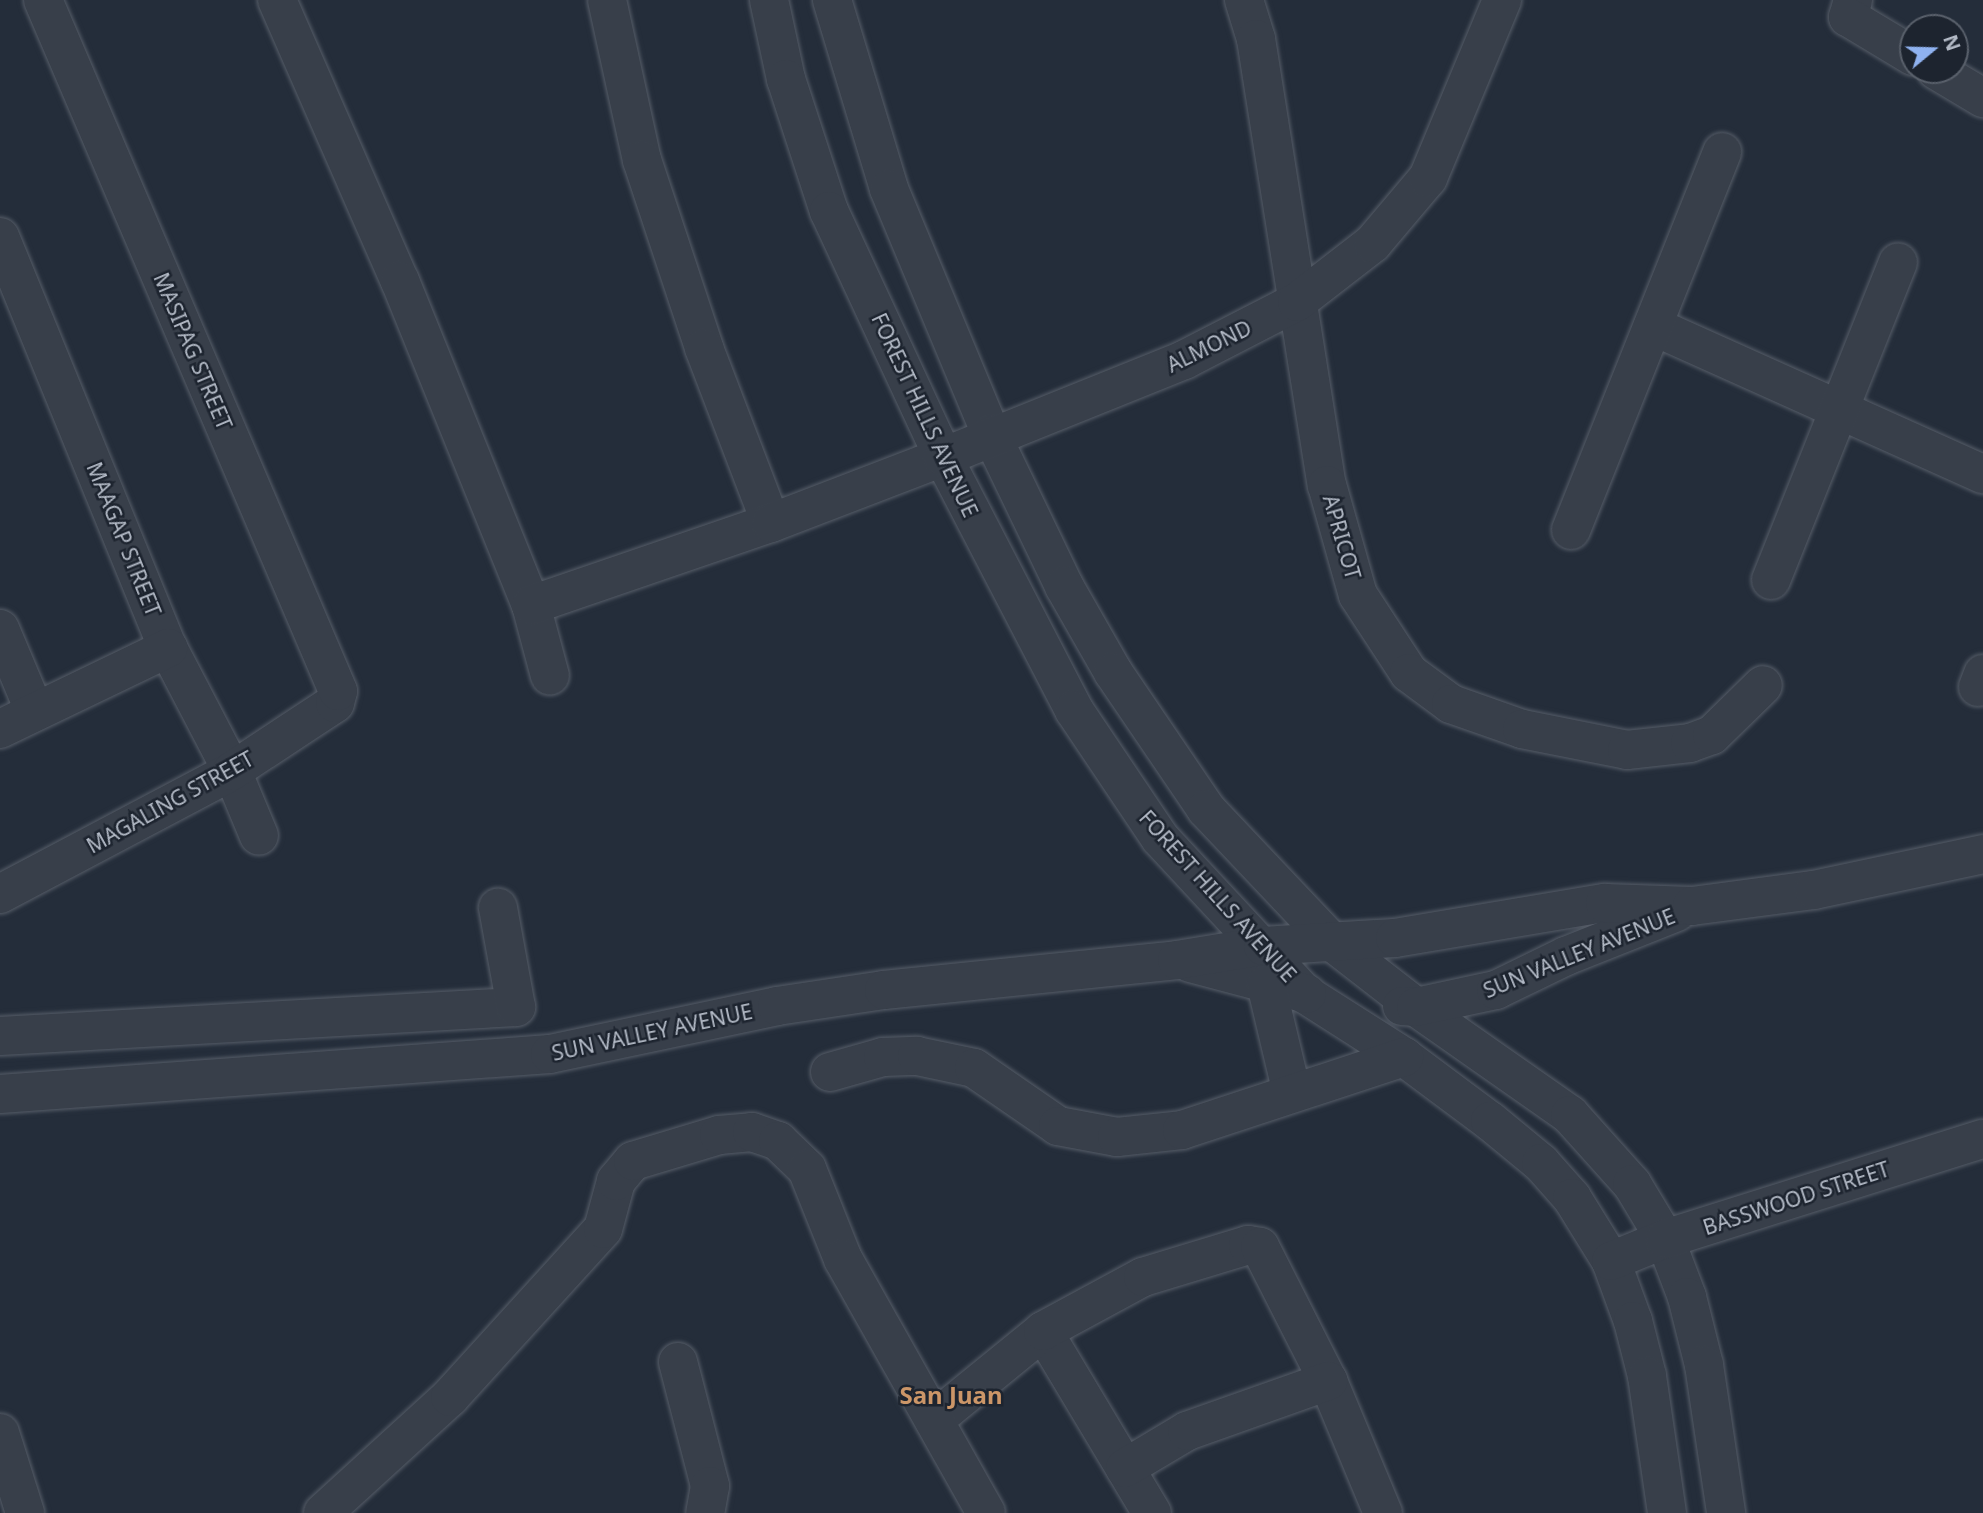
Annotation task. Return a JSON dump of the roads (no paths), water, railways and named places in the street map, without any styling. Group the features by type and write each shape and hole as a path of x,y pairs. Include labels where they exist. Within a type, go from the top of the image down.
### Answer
{"street":[{"name":"MASIPAG STREET","path":"43,0 338,691 335,704"},
{"path":"277,0 400,281 531,606 551,676"},
{"path":"607,0 642,160 704,348 771,523"},
{"name":"FOREST HILLS AVENUE","path":"769,0 786,79 829,211 943,457 1049,667 1116,776 1160,838 1305,994 1404,1057 1541,1163 1592,1226 1611,1261 1633,1321 1647,1376 1667,1513"},
{"path":"832,0 889,189 990,434 1064,586 1163,750 1214,819 1331,941 1416,1007 1570,1115 1632,1184 1665,1240 1687,1297 1704,1365 1726,1513"},
{"name":"APRICOT","path":"1244,0 1256,39 1327,485 1358,595 1409,673 1451,704 1498,721 1582,744 1627,750 1690,743 1712,735 1763,685"},
{"name":"ALMOND","path":"531,606 771,523 943,457 990,434 1184,360 1297,302 1373,243 1428,178 1502,0"},
{"path":"1850,9 1899,46"},
{"path":"1960,84 1983,98"},
{"path":"1571,530 1722,152"},
{"name":"MAAGAP STREET","path":"0,237 168,648 232,771 259,836"},
{"path":"1771,580 1898,262"},
{"path":"1653,326 1983,474"},
{"path":"0,629 34,710"},
{"path":"0,729 34,710 168,648"},
{"name":"MAGALING STREET","path":"0,894 232,771 335,704"},
{"name":"SUN VALLEY AVENUE","path":"0,1094 550,1054 830,998 1177,960 1263,946 1395,938 1605,902 1692,906 1814,890 1983,854"},
{"name":"SUN VALLEY AVENUE","path":"1177,960 1305,994 1416,1007 1496,990 1566,956 1692,906"},
{"path":"0,1036 516,1007 498,908"},
{"path":"1266,984 1292,1093"},
{"path":"830,1072 883,1058 917,1056 974,1068 1058,1126 1117,1137 1182,1130 1404,1057"},
{"path":"323,1513 450,1397 603,1229 615,1181 633,1161 719,1135 752,1132 778,1141 807,1169 843,1259 985,1513"},
{"name":"BASSWOOD STREET","path":"1611,1261 1665,1240 1983,1139"},
{"path":"934,1420 1043,1331 1143,1277 1248,1245 1260,1247 1328,1381 1383,1513"},
{"path":"1043,1331 1152,1513"},
{"path":"678,1362 710,1486 705,1513"},
{"path":"1125,1468 1187,1431 1328,1381"},
{"path":"0,1433 26,1513"}],"district":[{"name":"San Juan","path":"951,1395"}]}
